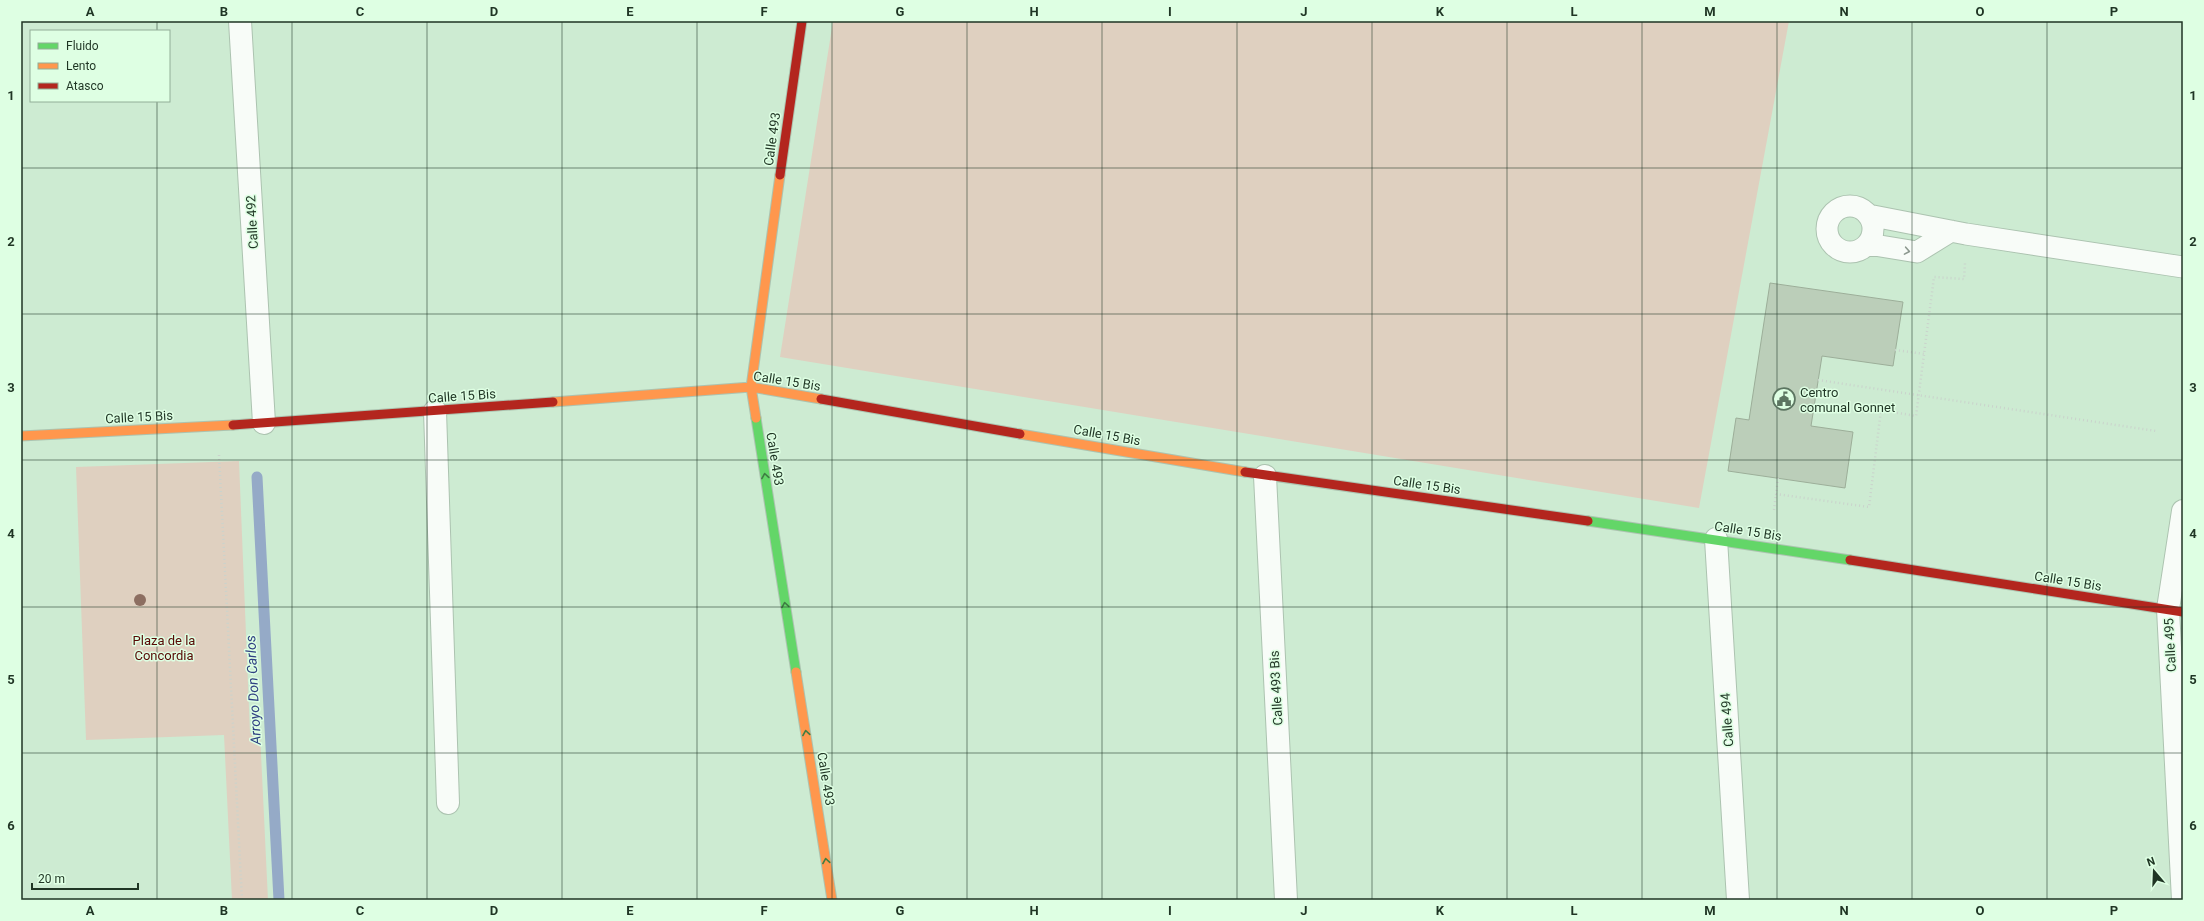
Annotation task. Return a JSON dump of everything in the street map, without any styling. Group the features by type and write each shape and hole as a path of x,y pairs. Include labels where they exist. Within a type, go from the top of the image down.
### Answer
{"street":[{"name":"Calle 492","path":"240,21 264,423"},
{"name":"Calle 493","path":"802,21 751,387 832,900"},
{"name":"Calle 15 Bis","path":"21,436 264,423 751,387 1265,476 1716,539 2176,610"},
{"path":"435,411 448,803"},
{"name":"Calle 493 Bis","path":"1265,476 1286,900"},
{"name":"Calle 495","path":"2183,511 2176,610 2183,900"},
{"name":"Calle 494","path":"1716,539 1738,900"}],"lane":[{"path":"1868,215 1873,230 1868,244 1863,249 1848,252 1834,247 1827,234 1830,219 1841,208 1856,207 1868,215 1959,233 2183,267"},
{"path":"1868,244 1917,252 1959,233"}],"path":[{"path":"1776,494 1869,507 1881,410 1916,416 1934,277 1964,279 1959,233"},
{"path":"1896,350 1925,354"},
{"path":"1818,380 1920,394 2156,431"},
{"path":"217,426 242,900"},
{"path":"1774,510 1778,478"}],"green space":[{"path":"833,21 1789,21 1699,508 780,357"},
{"name":"Plaza de la Concordia","path":"239,461 250,733 260,733 268,900 232,900 224,735 86,740 76,467"}],"building":[{"name":"Centro comunal Gonnet","path":"1770,283 1903,302 1893,366 1822,356 1811,426 1853,432 1845,488 1728,471 1736,418 1749,420"}],"waterway":[{"name":"Arroyo Don Carlos","path":"257,477 279,900"}],"traffic: fast":[{"path":"756,418 796,672"},
{"path":"1588,521 1850,560"}],"traffic: slow":[{"path":"756,418 751,387 780,175"},
{"path":"553,402 751,387 821,399"},
{"path":"21,436 233,425"},
{"path":"1020,434 1245,472"},
{"path":"796,672 832,900"}],"traffic: jam":[{"path":"780,175 802,21"},
{"path":"821,399 1020,434"},
{"path":"233,425 553,402"},
{"path":"1245,472 1588,521"},
{"path":"1850,560 2183,612"}],"place":[{"name":"Centro comunal Gonnet","path":"1784,399"}]}
